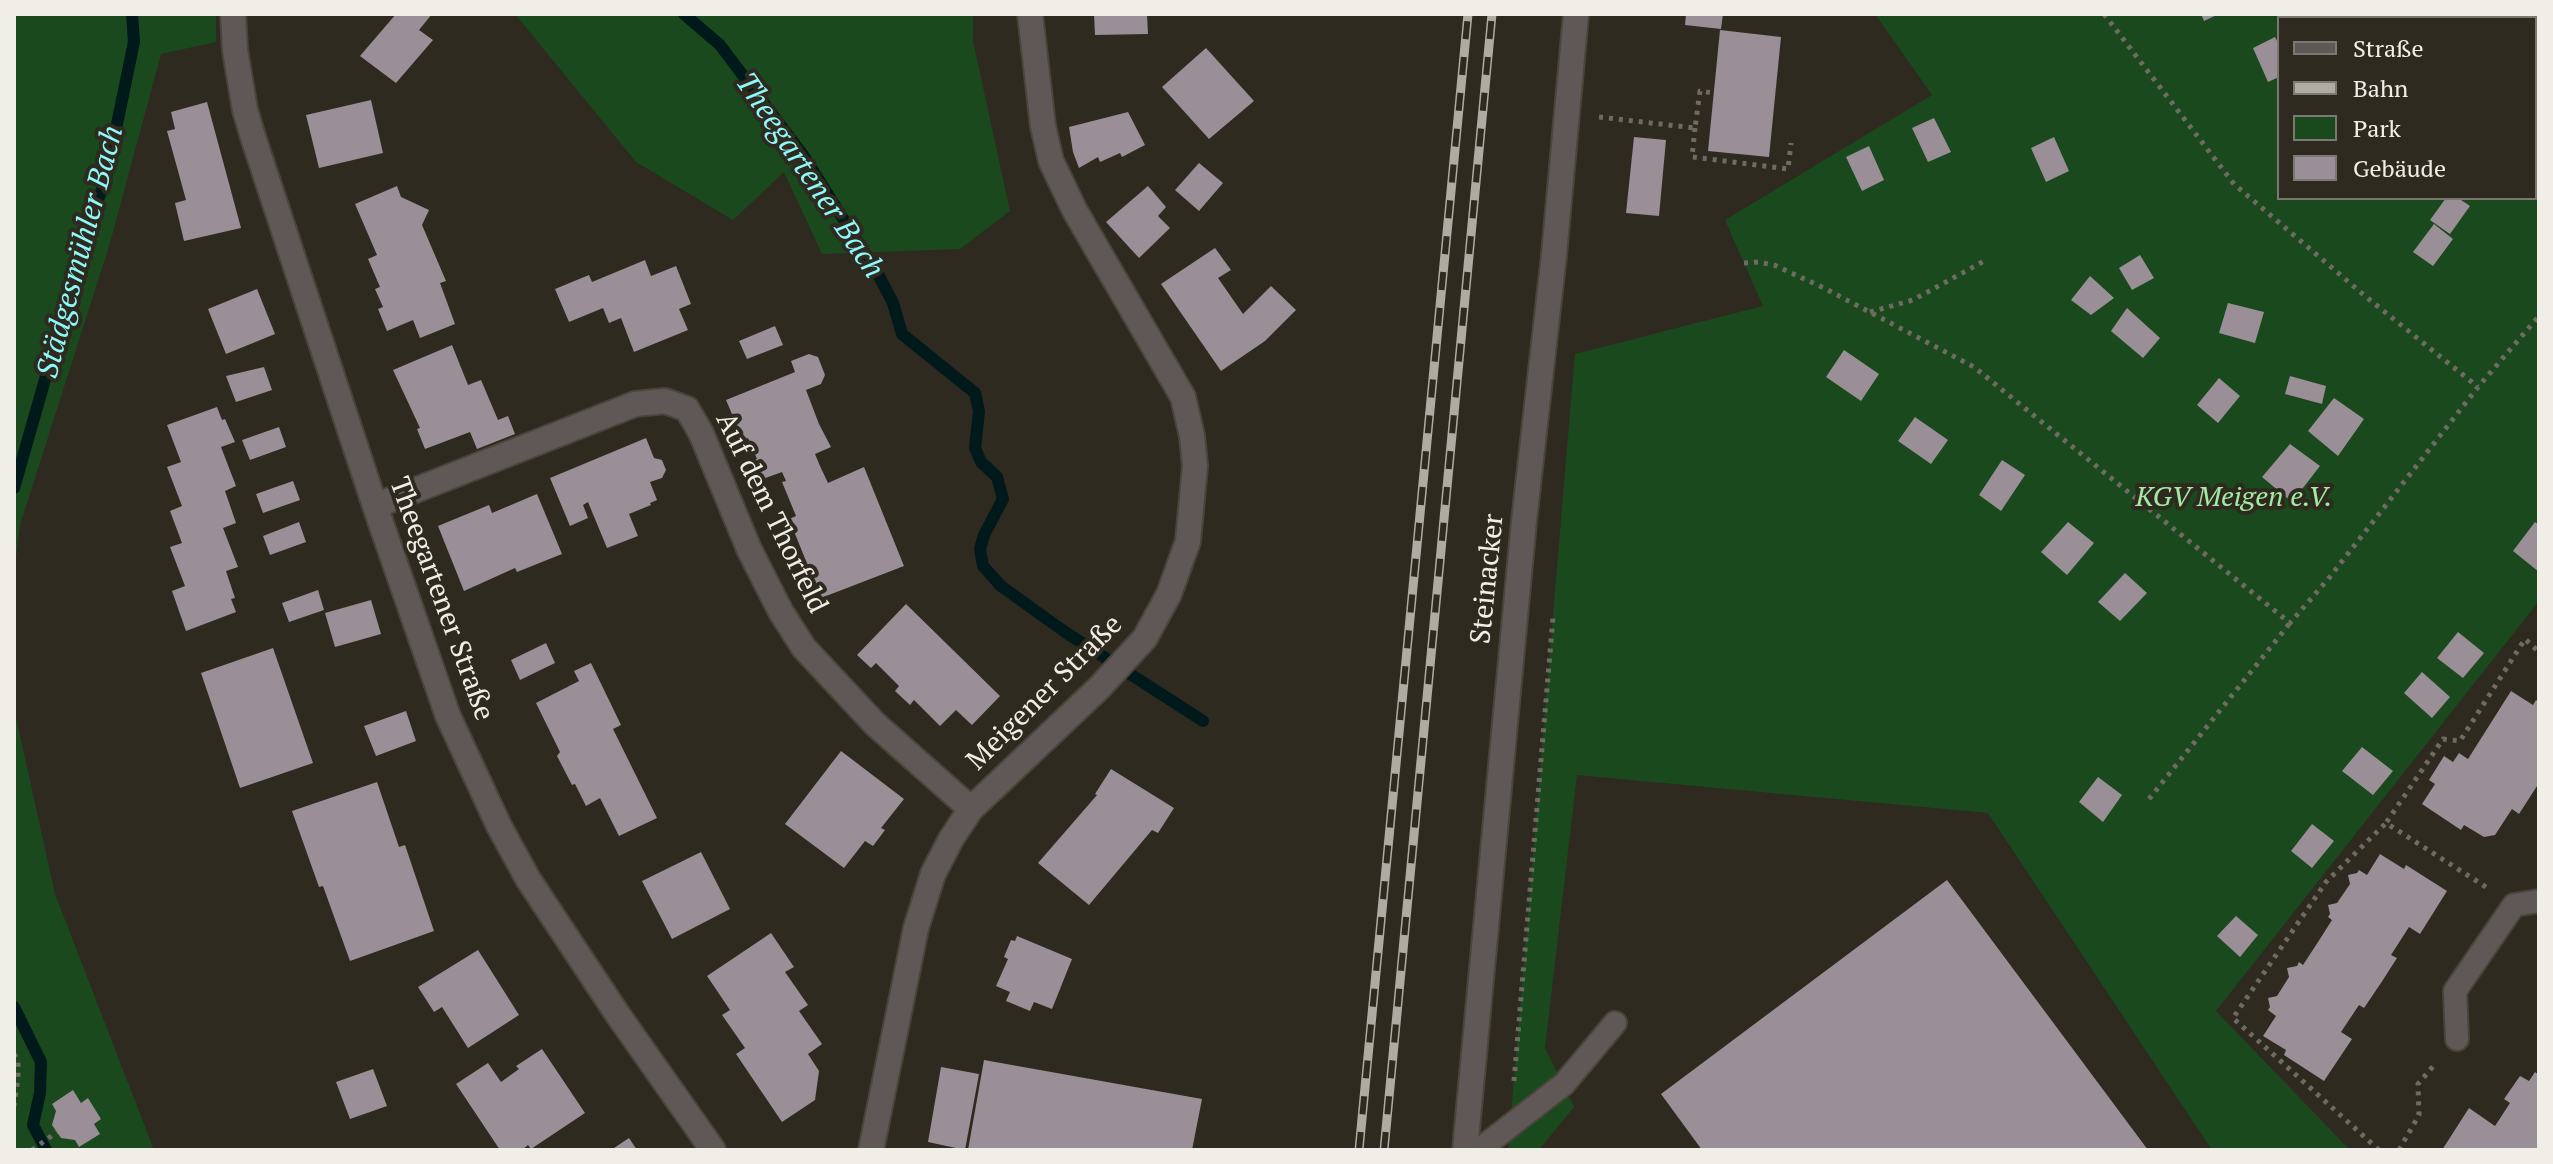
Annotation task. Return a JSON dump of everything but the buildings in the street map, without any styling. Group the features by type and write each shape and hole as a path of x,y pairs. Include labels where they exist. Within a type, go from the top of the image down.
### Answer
{"street":[{"name":"Theegartener Straße","path":"233,14 235,50 245,110 375,506 448,716 499,826 528,879 713,1150"},
{"name":"Meigener Straße","path":"871,1150 923,901 951,839 971,809 1100,687 1145,638 1174,583 1188,541 1195,466 1183,397 1075,211 1051,161 1043,126 1030,14"},
{"name":"Steinacker","path":"1465,1150 1524,521 1554,255 1576,14"},
{"name":"Auf dem Thorfeld","path":"375,506 635,404 665,401 687,409 701,433 749,549 781,612 804,648 875,724 971,809"}],"lane":[{"path":"2457,1039 2455,991 2514,905 2539,901"},
{"path":"1479,1150 1564,1084 1615,1023"}],"path":[{"path":"2104,14 2234,184 2478,387"},
{"path":"1714,93 1700,91 1692,157 1788,169 1791,143"},
{"path":"1598,117 1695,128"},
{"path":"1869,312 1913,300 1986,260"},
{"path":"1744,263 1774,265 1974,367 2290,623"},
{"path":"2149,799 2478,387 2539,316"},
{"path":"1510,1124 1554,606"},
{"path":"2379,1150 2233,1018 2326,882 2386,823 2443,739 2460,741 2525,639 2539,652"},
{"path":"2386,823 2514,905"},
{"path":"2399,1150 2419,1115 2418,1084 2457,1039"},
{"path":"14,1054 18,1060 14,1106"},
{"path":"32,1150 57,1132"}],"green space":[{"path":"14,14 216,14 216,42 161,54 110,243 20,525 14,574"},
{"path":"515,14 973,14 973,41 1010,211 960,249 822,254 784,172 733,220 636,162"},
{"name":"KGV Meigen e.V.","path":"1875,14 2539,14 2539,601 2216,1011 2350,1150 2212,1150 1988,813 1577,775 1545,1048 1574,1107 1539,1150 1508,1150 1575,354 1763,306 1725,220 1932,95"},
{"path":"14,708 55,894 154,1150 14,1150"}],"waterway":[{"name":"Städgesmühler Bach","path":"14,488 92,215 105,182 134,42 132,14"},
{"name":"Theegartener Bach","path":"684,14 720,45 803,155 879,276 893,303 902,334 975,393 979,411 975,448 981,462 997,477 1003,499 984,535 980,549 983,566 1001,586 1065,632 1203,721"},
{"name":"Städgesmühler Bach","path":"14,1007 41,1062 40,1093 33,1125 46,1150"}],"railway":[{"path":"1359,1150 1468,14"},
{"path":"1384,1150 1492,14"}]}
